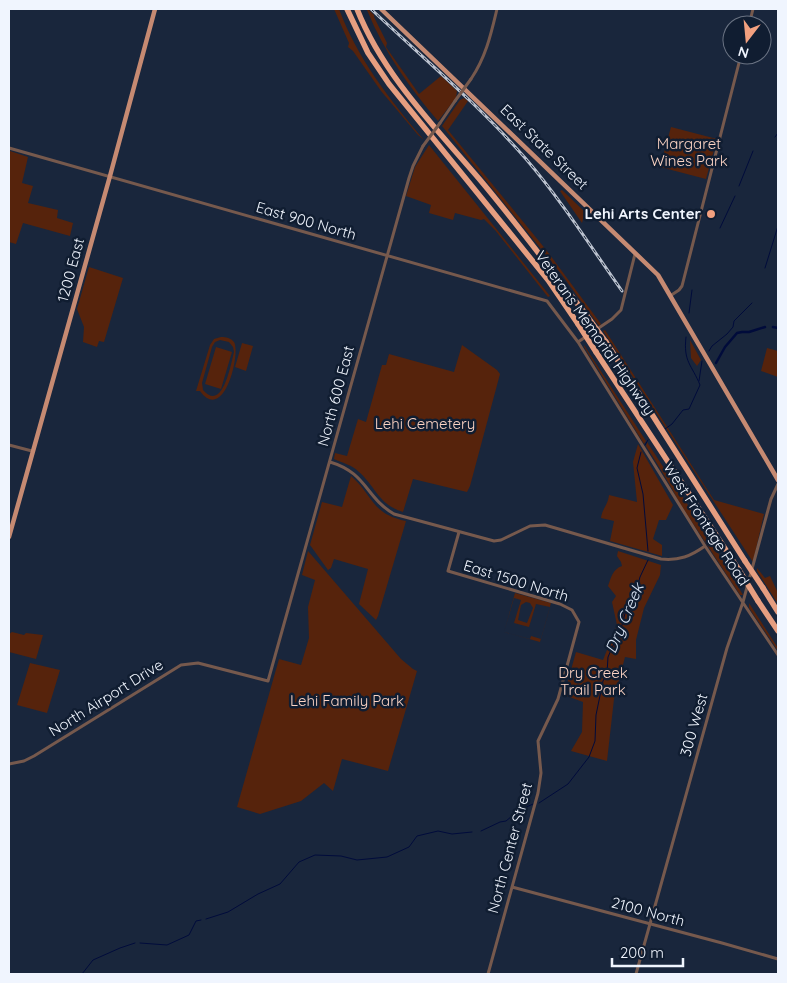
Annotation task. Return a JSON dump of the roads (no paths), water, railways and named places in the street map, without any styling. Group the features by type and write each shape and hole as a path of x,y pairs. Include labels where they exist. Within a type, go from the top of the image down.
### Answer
{"highway":[{"name":"Veterans Memorial Highway","path":"347,9 365,46 388,84 548,280 778,631"},
{"name":"Veterans Memorial Highway","path":"357,9 371,40 395,77 504,208 606,342 778,612"}],"main road":[{"name":"1200 East","path":"9,537 155,9"},
{"name":"East State Street","path":"381,9 658,275 778,480"}],"street":[{"name":"North 600 East","path":"190,663 215,666 268,680 330,462 361,344 413,166 423,146 482,62 497,9"},
{"path":"670,296 682,286 738,65"},
{"name":"East 900 North","path":"9,148 543,299 550,304 578,342"},
{"path":"578,342 612,319 621,310 636,252"},
{"name":"West Frontage Road","path":"578,342 705,546 778,655"},
{"path":"9,445 32,451"},
{"path":"330,462 344,467 357,475 380,504 394,514 494,541 501,540 530,526 545,525 665,560 690,556 705,546"},
{"name":"300 West","path":"636,974 727,648 744,602 771,499 778,484"},
{"name":"East 1500 North","path":"459,532 448,571 560,604 569,608 575,614"},
{"name":"North Center Street","path":"488,974 540,782 538,741 558,699 579,622 575,614"},
{"name":"North Airport Drive","path":"9,764 24,761 34,756 172,670 190,663"},
{"name":"2100 North","path":"512,887 778,959"}],"waterway":[{"name":"Dry Creek","path":"775,137 778,133"},
{"name":"Dry Creek","path":"739,186 753,151"},
{"name":"Dry Creek","path":"720,228 735,196"},
{"path":"765,268 778,226"},
{"name":"Dry Creek","path":"689,313 692,290"},
{"path":"709,351 712,346 727,334 733,327 734,321 752,303"},
{"path":"716,363 725,347 737,333 749,332 765,327"},
{"path":"773,327 778,328"},
{"name":"Dry Creek","path":"665,429 672,424 683,410 689,409 700,385 687,358 686,337"},
{"path":"699,381 702,361"},
{"name":"Dry Creek","path":"645,445 648,440"},
{"name":"Dry Creek","path":"641,452 637,468 643,494 648,551"},
{"name":"Dry Creek","path":"539,803 568,784 589,757 595,741 596,715 603,681 607,673 608,657 622,625 628,602 635,595 640,577 648,560"},
{"name":"Dry Creek","path":"481,831 506,821 518,811 533,804"},
{"name":"Dry Creek","path":"206,919 228,912 258,894 280,884 299,862 315,855 341,856 357,860 387,857 409,847 417,836 438,831 452,834 472,832"},
{"name":"Dry Creek","path":"140,943 167,945 189,935 196,921 201,920"},
{"name":"Dry Creek","path":"82,974 93,960 135,943"}],"railway":[{"path":"371,9 470,101 526,159 564,207 622,291"}],"place":[{"name":"Lehi Arts Center","path":"711,214"}],"park label":[{"name":"Margaret Wines Park","path":"689,152"},
{"name":"Lehi Cemetery","path":"425,424"},
{"name":"Dry Creek Trail Park","path":"593,682"},
{"name":"Lehi Family Park","path":"347,701"}]}
